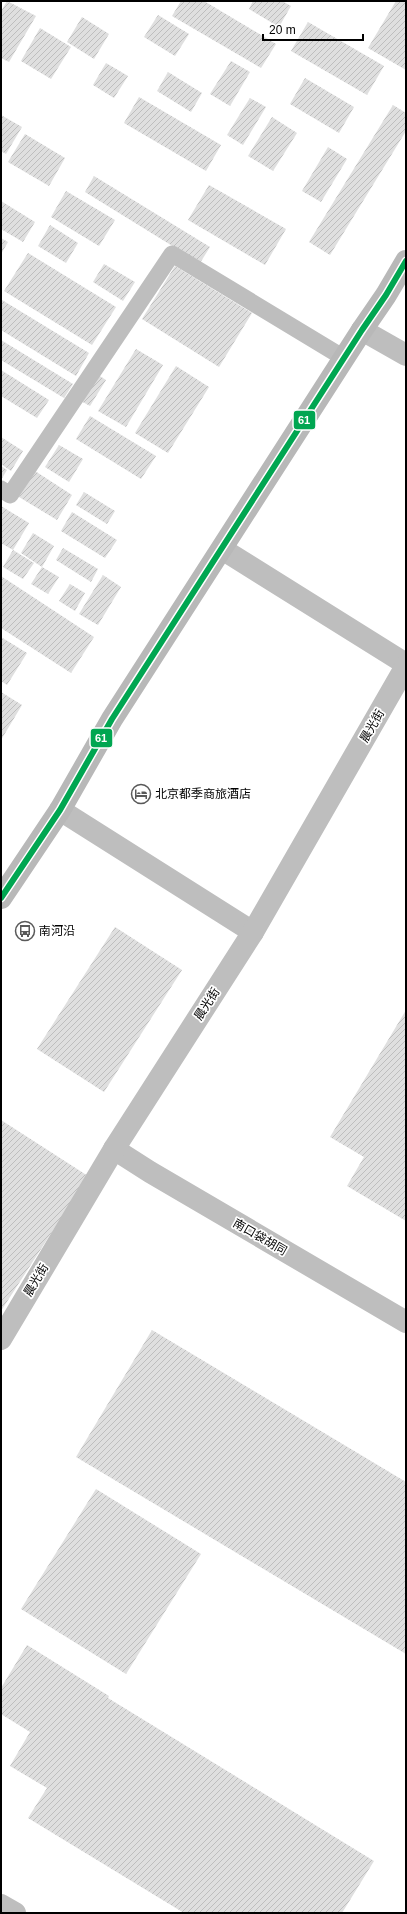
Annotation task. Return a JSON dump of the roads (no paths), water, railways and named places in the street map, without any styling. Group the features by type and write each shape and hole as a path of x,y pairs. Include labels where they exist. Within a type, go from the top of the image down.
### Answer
{"main road":[{"path":"1,898 60,810 112,719 386,295 406,261"}],"street":[{"path":"362,330 406,355"},
{"path":"222,549 406,665"},
{"name":"晨光街","path":"1,1338 114,1149 253,932 406,665"},
{"path":"60,810 253,932"},
{"name":"南口袋胡同","path":"114,1149 150,1172 406,1322"},
{"path":"1,1905 15,1913"}],"lane":[{"path":"1,489 10,495 172,254 344,358"}],"place":[{"name":"北京都季商旅酒店","path":"141,794"},
{"name":"南河沿","path":"25,931"}]}
